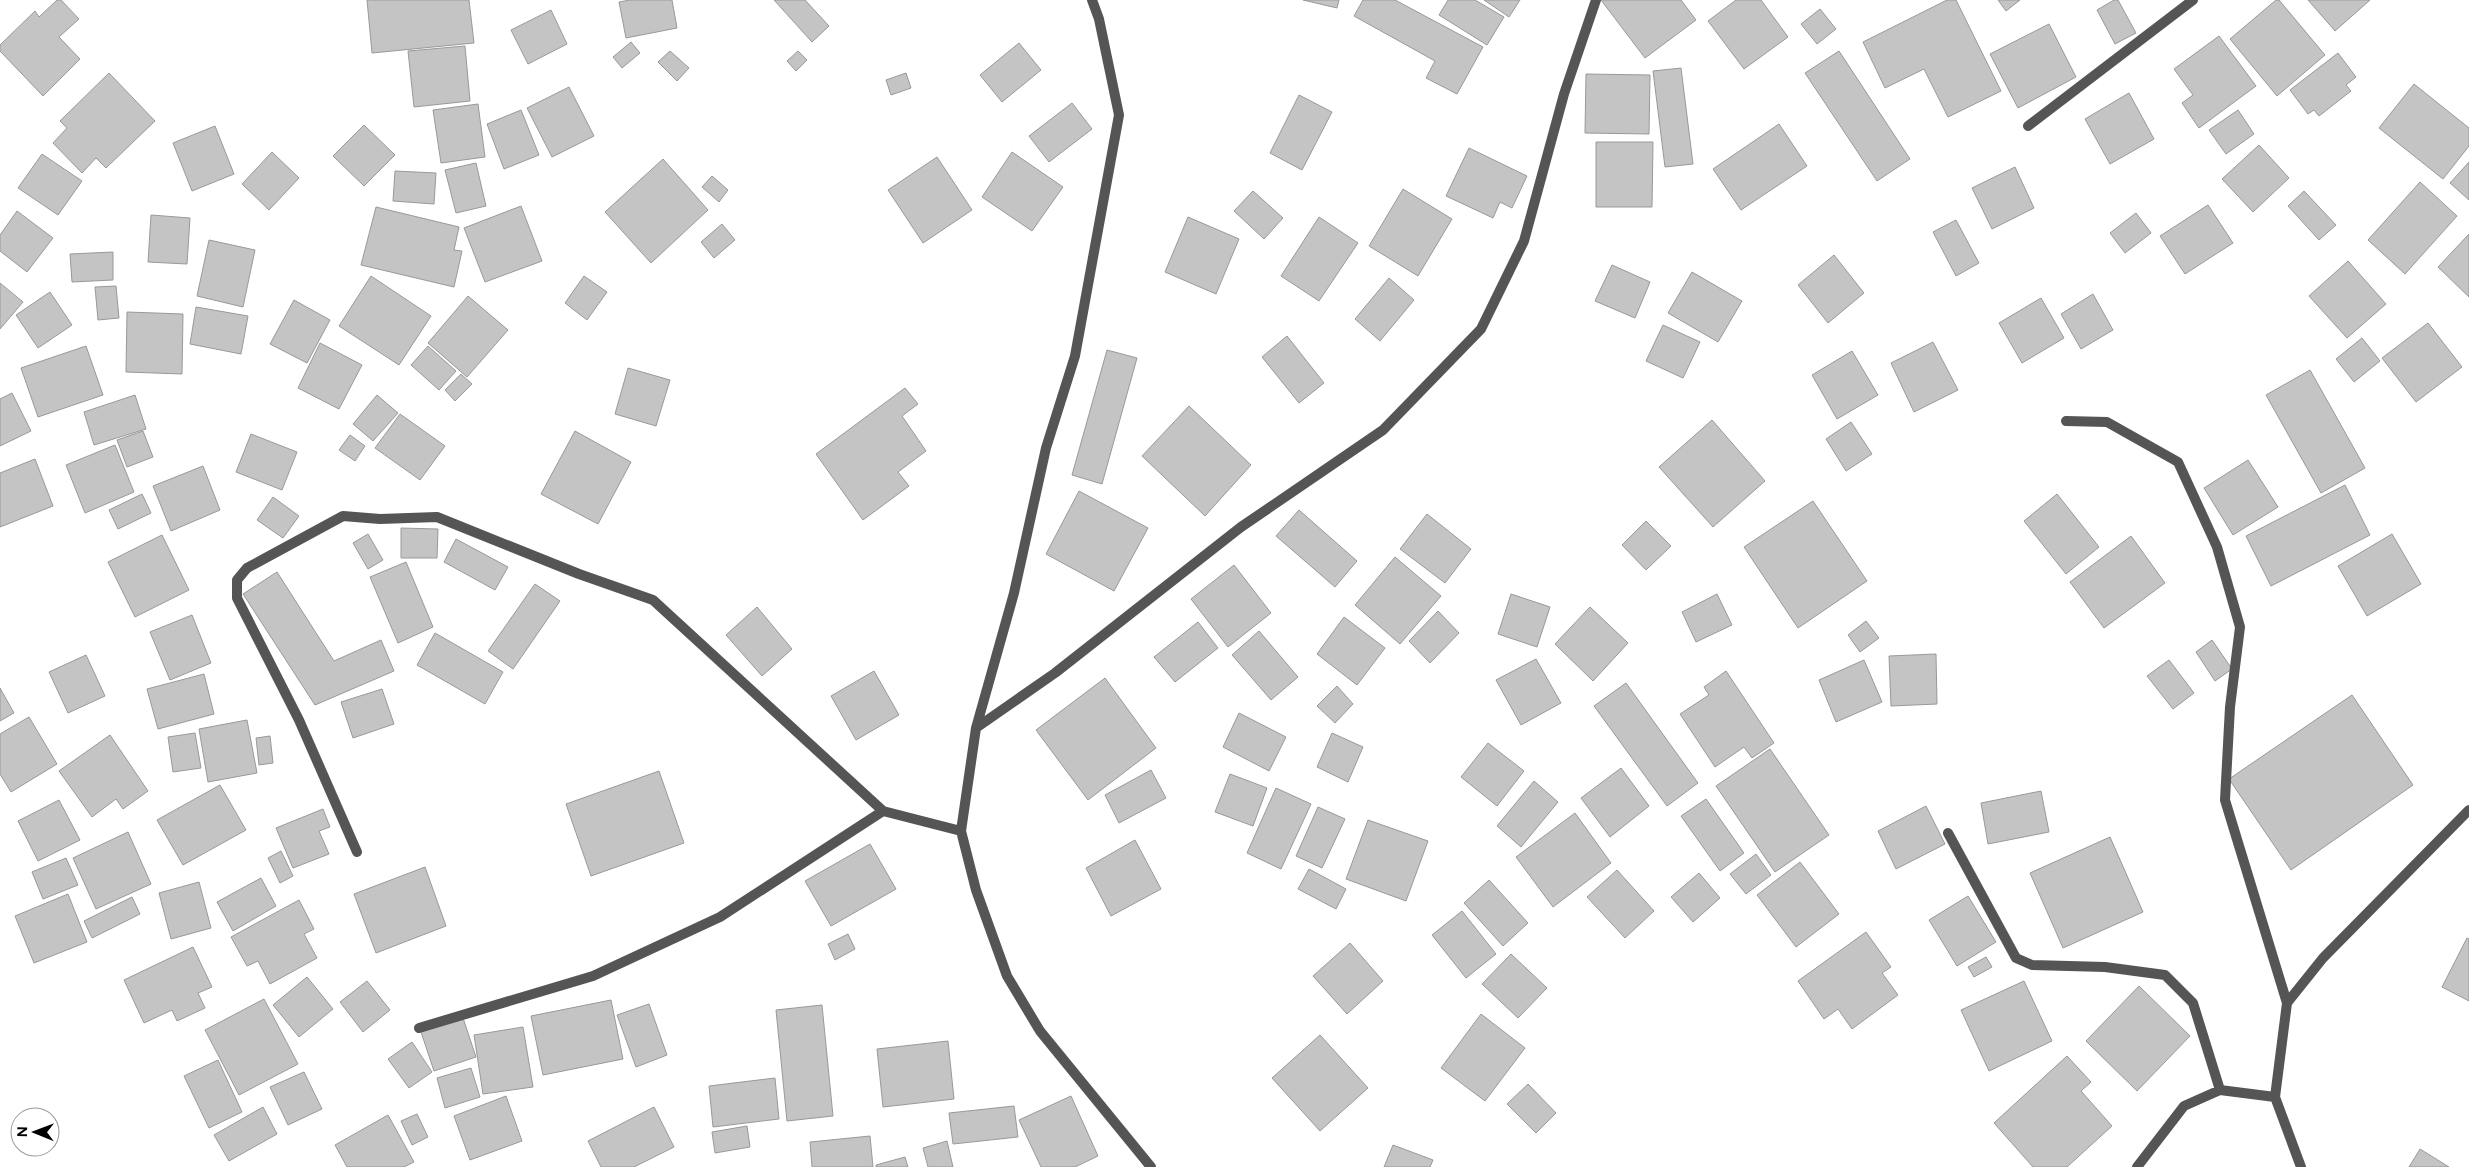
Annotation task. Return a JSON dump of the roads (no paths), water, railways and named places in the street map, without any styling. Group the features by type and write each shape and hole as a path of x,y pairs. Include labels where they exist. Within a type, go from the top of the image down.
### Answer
{"street":[{"path":"1092,0 1099,19 1119,115 1075,356 1046,448 1014,593 976,728 961,831 976,890 1007,976 1040,1031 1150,1167"},
{"path":"976,728 1055,673 1242,527 1383,430 1481,329 1524,241 1564,94 1596,0"},
{"path":"2028,126 2193,0"},
{"path":"2066,421 2107,422 2178,462 2217,547 2240,627 2230,707 2225,800 2288,1003 2275,1097 2301,1167"},
{"path":"357,852 300,720 237,598 237,580 247,568 343,516 380,519 436,517 579,574 654,600 883,811 961,831"},
{"path":"2288,1003 2323,958 2469,810"},
{"path":"419,1028 593,976 711,921 883,811"},
{"path":"1948,833 2016,958 2032,965 2105,966 2165,975 2193,1003 2220,1090"},
{"path":"2138,1167 2184,1106 2220,1090 2275,1097"}]}
